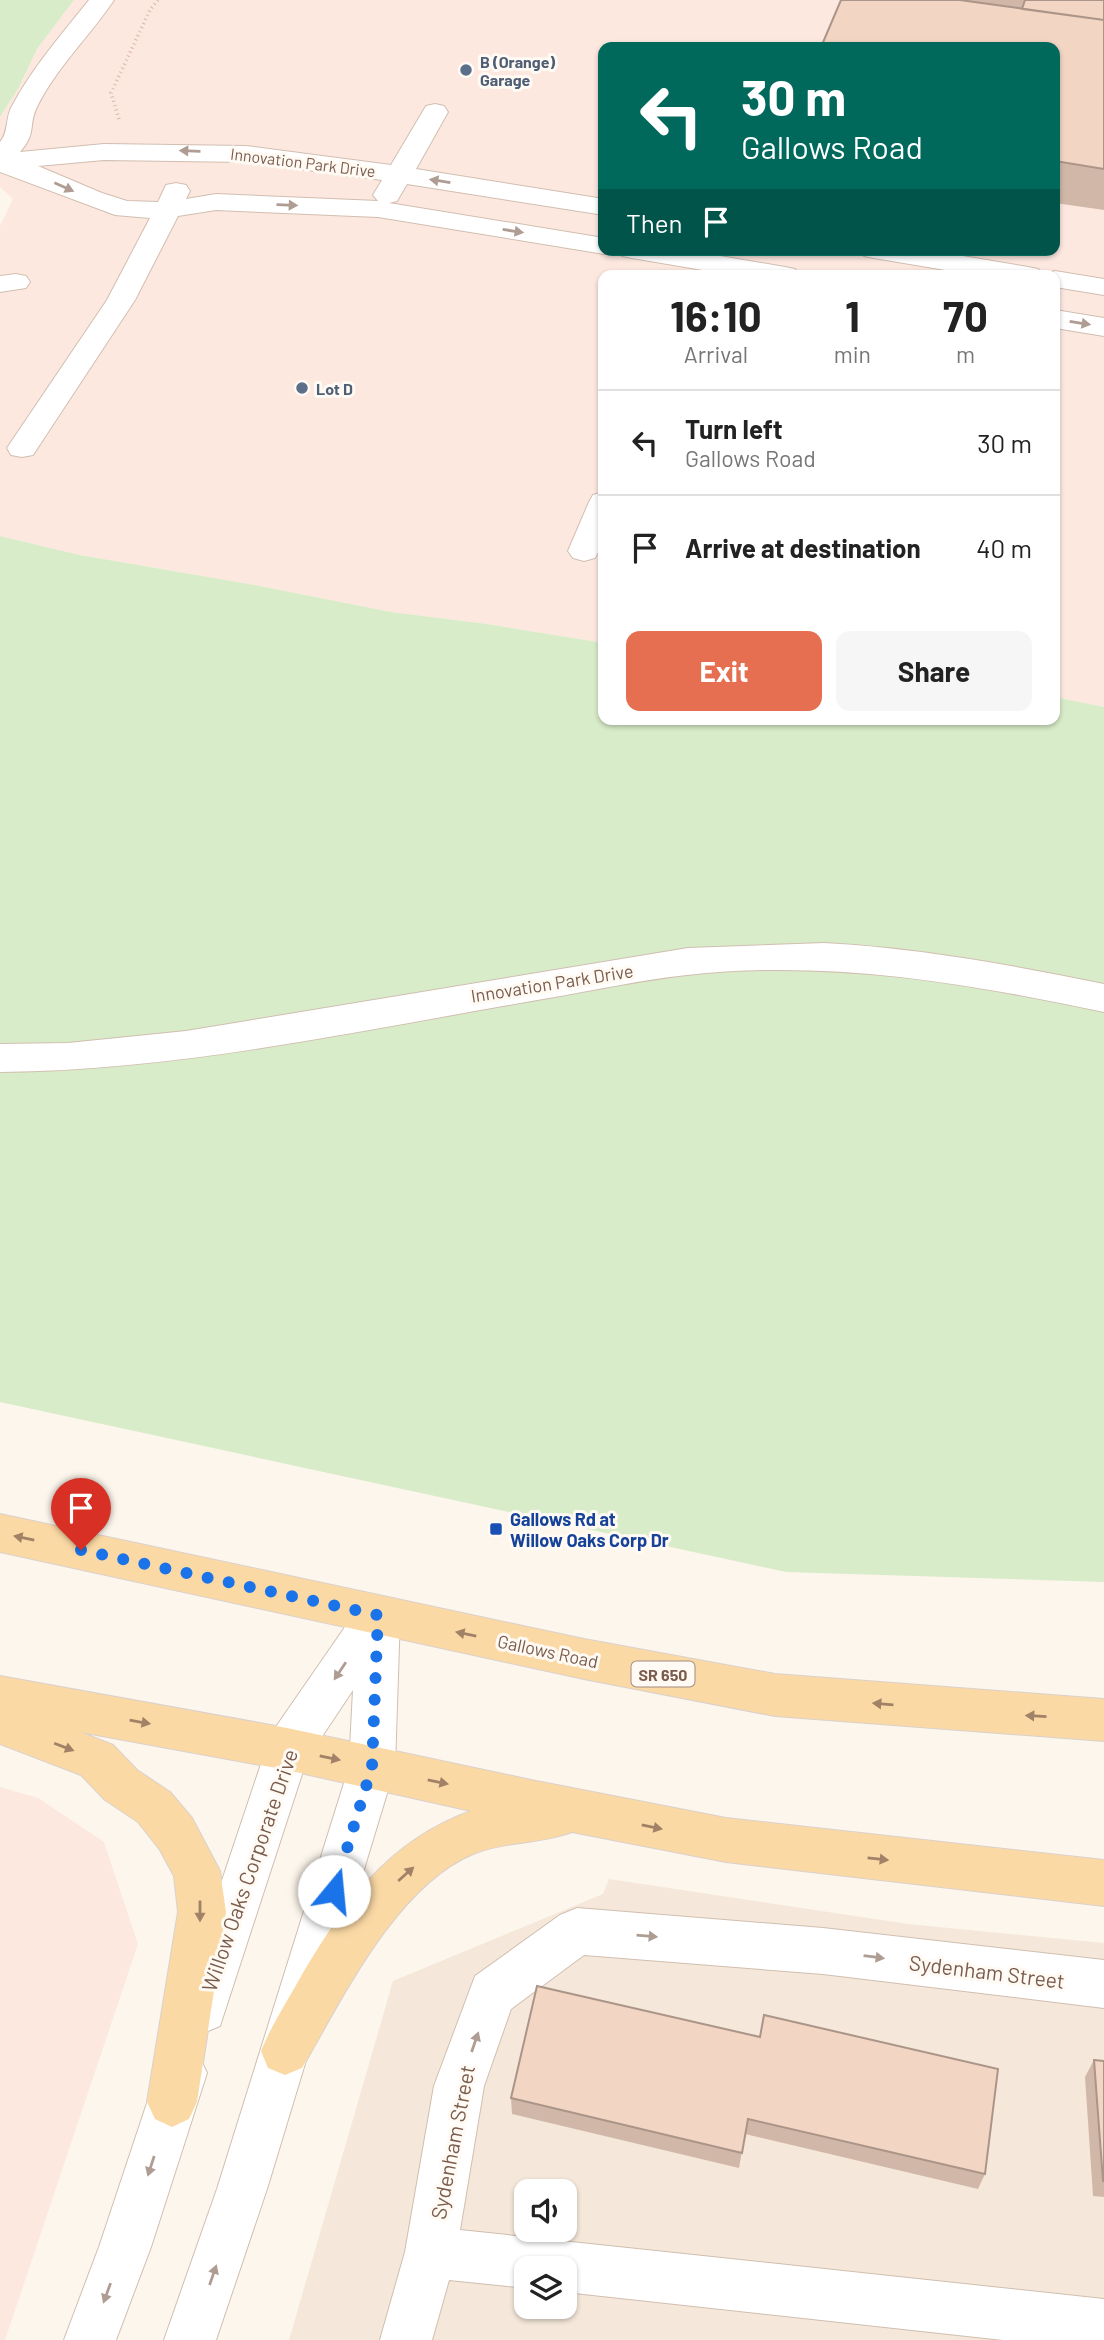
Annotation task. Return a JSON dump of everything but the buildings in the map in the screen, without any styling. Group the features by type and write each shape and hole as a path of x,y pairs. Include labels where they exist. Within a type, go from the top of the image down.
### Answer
{"main road":[{"name":"Gallows Road","path":"0,1533 584,1659 775,1695 1104,1720"},
{"path":"0,1697 287,1749 726,1840 811,1852 1104,1883"},
{"path":"0,1723 97,1760 121,1785 154,1807 176,1834 197,1871 202,1912 172,2102"},
{"path":"285,2050 362,1924 384,1894 415,1866 455,1840 492,1825 586,1812"}],"street":[{"path":"102,0 51,66 23,108 18,138 0,161 92,199 125,209 172,201 378,209 598,245"},
{"path":"378,209 435,112"},
{"name":"Innovation Park Drive","path":"0,161 123,151 246,153 598,206"},
{"path":"22,448 121,300 151,247 172,201"},
{"path":"689,256 783,266"},
{"path":"911,256 998,270"},
{"path":"1060,280 1104,287"},
{"path":"1060,320 1104,327"},
{"path":"584,551 598,517"},
{"name":"Innovation Park Drive","path":"0,1058 68,1057 186,1045 585,977 712,960 824,956 879,958 1009,978 1104,998"},
{"path":"190,2340 242,2189 372,1767 378,1615"},
{"name":"Willow Oaks Corporate Drive","path":"90,2340 125,2247 287,1749 378,1615"},
{"name":"Sydenham Street","path":"406,2340 431,2252 459,2086 492,1993 577,1931 823,1951 1104,1984"},
{"path":"431,2252 1104,2325"}],"path":[{"path":"123,151 119,119 111,93 150,10 158,0"}],"shaded area":[{"path":"74,0 1104,0 1104,707 1060,698 1060,270 598,270 598,642 391,612 80,555 0,536 0,226 13,199 0,187 0,117 18,89 37,49"},
{"path":"0,1787 38,1798 104,1842 138,1944 5,2340 0,2340"},
{"path":"609,1879 908,1924 1104,1943 1104,2340 289,2340 393,1981 603,1894"}],"green space":[{"path":"0,0 74,0 37,49 18,89 0,117"},
{"path":"0,536 80,555 391,612 598,642 598,725 1060,725 1060,698 1104,707 1104,1582 786,1572 0,1402"}],"place":[{"name":"B (Orange) Garage","path":"466,70"},
{"name":"Lot D","path":"302,388"},
{"name":"Gallows Rd at Willow Oaks Corp Dr","path":"496,1529"}],"route":[{"path":"81,1550 378,1615 372,1767 334,1891"}]}
